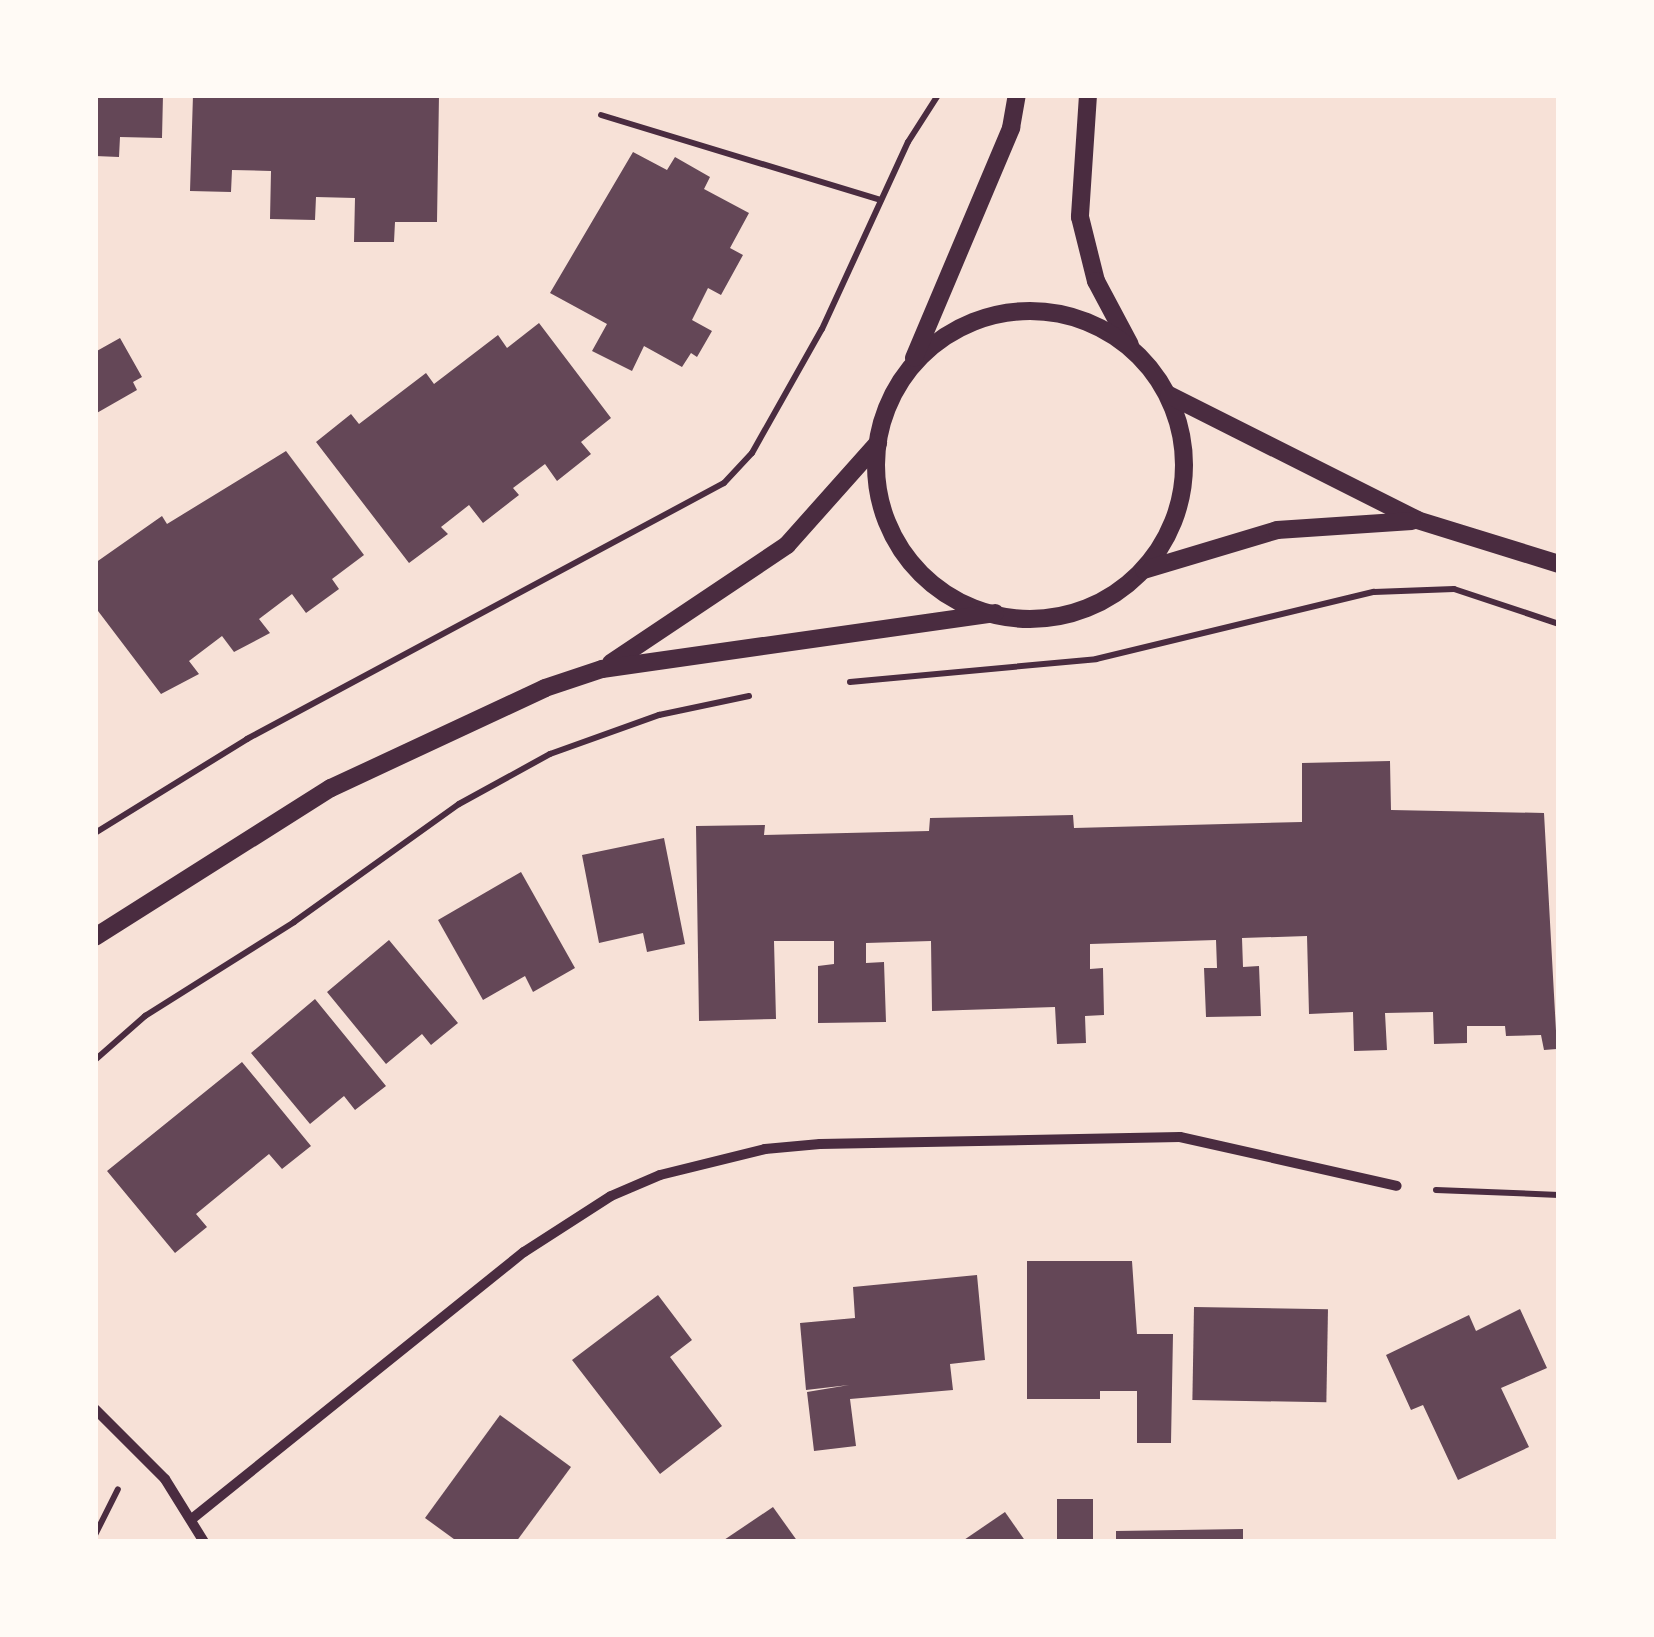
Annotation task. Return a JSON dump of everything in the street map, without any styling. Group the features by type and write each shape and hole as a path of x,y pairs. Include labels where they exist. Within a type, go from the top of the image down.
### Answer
{"street":[{"path":"1017,95 1011,128 912,363 882,414 874,472 888,528 922,576 970,608 1032,620 1093,607 1144,570 1277,530 1418,520"},
{"path":"1088,95 1080,217 1096,282 1130,345 1169,394 1185,455 1177,517 1144,570"},
{"path":"912,363 957,328 1014,310 1076,316 1130,345"},
{"path":"1169,394 1418,520 1559,564"},
{"path":"602,669 787,545 878,444"},
{"path":"95,936 331,788 545,688 602,669 995,613"},
{"path":"193,1518 524,1252 611,1196 660,1174 765,1149 820,1144 1180,1137 1397,1186"},
{"path":"95,1409 165,1479 193,1518 204,1542"}],"path":[{"path":"95,833 247,740 724,483 752,453 822,329 880,200 938,95"},
{"path":"601,115 880,200"},
{"path":"840,683 1096,658 1374,592 1454,589 1559,624"},
{"path":"95,1060 145,1016 294,922 459,804 550,754 659,715 767,692"},
{"path":"1397,1186 1559,1194"},
{"path":"95,1535 118,1489"}],"building":[{"path":"95,95 163,95 162,138 120,137 119,157 95,156"},
{"path":"193,95 439,95 437,222 395,222 394,242 354,242 355,198 316,197 315,220 270,219 271,171 232,170 231,192 190,191"},
{"path":"633,152 667,170 675,157 710,177 704,189 749,213 730,248 743,255 721,295 708,288 692,320 712,331 697,357 691,353 682,367 644,346 632,371 592,351 607,324 550,293"},
{"path":"539,323 611,418 581,442 591,454 557,481 545,464 513,488 519,495 483,523 469,505 441,527 448,534 409,563 316,442 351,414 359,424 426,373 434,384 498,335 507,348"},
{"path":"120,338 142,377 133,382 137,390 95,414 95,352"},
{"path":"286,451 364,555 332,579 339,589 306,613 292,594 259,619 270,633 234,652 222,636 189,661 199,674 161,694 95,607 95,563 162,516 167,524"},
{"path":"1390,761 1391,810 1544,813 1557,1049 1544,1050 1541,1035 1506,1036 1505,1026 1467,1026 1467,1043 1434,1044 1433,1012 1385,1013 1387,1050 1354,1051 1353,1012 1309,1014 1307,936 1242,938 1243,967 1259,966 1261,1016 1206,1017 1204,968 1217,968 1216,940 1090,944 1090,969 1103,968 1104,1015 1085,1016 1086,1043 1057,1044 1055,1007 932,1011 931,941 866,943 866,963 884,962 886,1022 818,1023 818,966 834,964 834,941 774,941 776,1019 699,1021 696,826 765,825 764,835 929,831 930,818 1073,815 1074,828 1302,822 1302,763"},
{"path":"664,838 685,944 647,952 643,933 599,943 582,855"},
{"path":"521,872 575,968 533,992 525,976 483,1000 438,920"},
{"path":"389,940 458,1023 431,1045 422,1034 386,1064 327,992"},
{"path":"315,999 386,1086 355,1110 344,1096 310,1124 251,1053"},
{"path":"242,1062 311,1146 282,1169 269,1154 196,1214 207,1227 175,1253 107,1171"},
{"path":"1027,1261 1132,1261 1137,1334 1173,1334 1171,1443 1137,1443 1137,1391 1100,1391 1100,1399 1027,1399"},
{"path":"977,1275 985,1360 950,1364 953,1390 850,1399 856,1446 814,1451 807,1392 849,1385 806,1390 800,1323 855,1318 853,1287"},
{"path":"658,1295 692,1340 670,1357 722,1426 660,1474 572,1360"},
{"path":"1194,1307 1328,1309 1326,1402 1192,1400"},
{"path":"1520,1309 1547,1368 1501,1388 1529,1447 1458,1480 1423,1405 1411,1410 1386,1355 1469,1315 1476,1331"},
{"path":"500,1415 571,1467 516,1542 458,1542 425,1518"},
{"path":"1057,1499 1093,1499 1093,1542 1057,1542"},
{"path":"773,1507 798,1542 721,1542"},
{"path":"1005,1512 1026,1542 961,1542"},
{"path":"1243,1529 1243,1542 1116,1542 1116,1531"}]}
